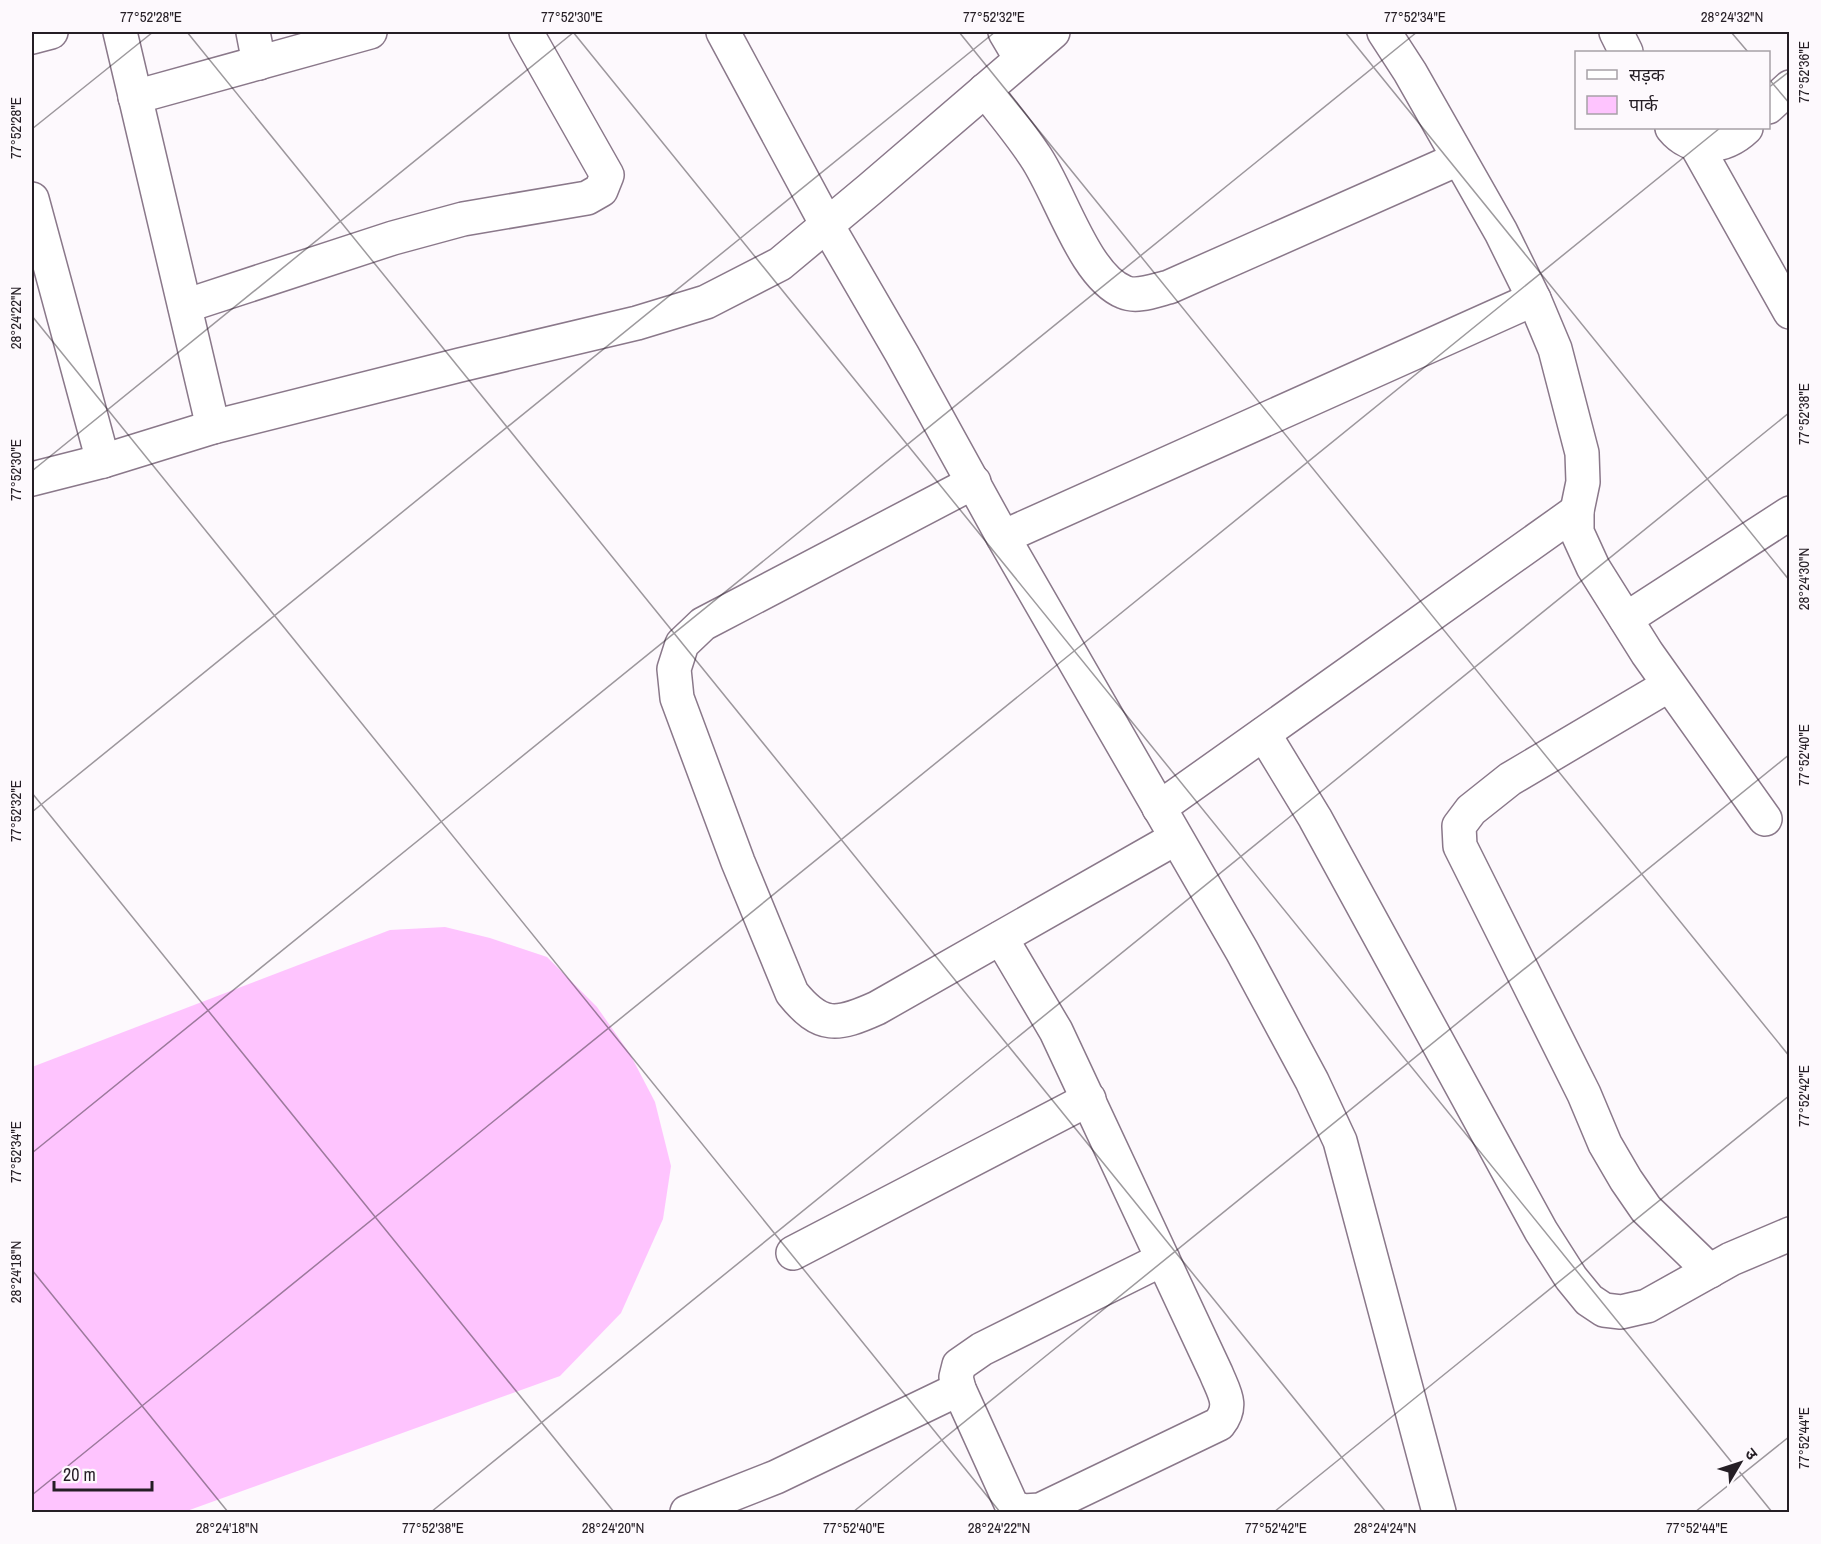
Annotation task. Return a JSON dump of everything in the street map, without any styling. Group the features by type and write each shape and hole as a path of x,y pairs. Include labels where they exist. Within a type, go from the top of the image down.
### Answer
{"street":[{"path":"32,37 51,32"},
{"path":"120,32 213,427"},
{"path":"135,97 256,47 370,32"},
{"path":"184,306 393,238 463,219 587,198 601,190 607,175 526,32"},
{"path":"723,32 827,225 1312,1081 1340,1141 1439,1512"},
{"path":"32,479 103,461 213,427 637,323 706,302 780,264 985,90 1013,45 1053,32"},
{"path":"1384,32 1410,72 1501,232 1534,299 1555,349 1582,453 1582,482 1577,511 1577,532 1593,567 1669,685 1765,819"},
{"path":"1616,32 1626,51"},
{"path":"1770,105 1790,87"},
{"path":"985,90 1036,157 1093,266 1108,283 1126,293 1147,292 1169,287 1458,159"},
{"path":"1684,136 1717,145 1745,129"},
{"path":"1684,136 1790,312"},
{"path":"32,199 103,461"},
{"path":"1003,537 1534,299"},
{"path":"974,482 703,624 682,644 674,669 677,698 738,862 792,993 806,1011 824,1021 850,1020 877,1008 1176,838"},
{"path":"1159,808 1577,511"},
{"path":"1626,619 1790,513"},
{"path":"1669,685 1510,779 1471,810 1459,826 1460,846 1584,1094 1605,1144 1626,1180 1646,1209 1710,1271"},
{"path":"1264,734 1316,818 1541,1231 1571,1278 1589,1300 1604,1310 1621,1312 1647,1306 1731,1260 1790,1234"},
{"path":"1000,938 1056,1031 1163,1259 1227,1401 1227,1414 1219,1424 1040,1510 1023,1511 1012,1506 959,1389 956,1377 959,1365 966,1358 993,1343 1163,1259"},
{"path":"793,1253 1089,1099"},
{"path":"687,1512 776,1477 959,1389"}],"green space":[{"path":"445,927 490,938 547,957 597,1007 630,1054 655,1102 671,1166 663,1219 621,1313 560,1376 184,1512 32,1512 32,1067 390,930"}]}
